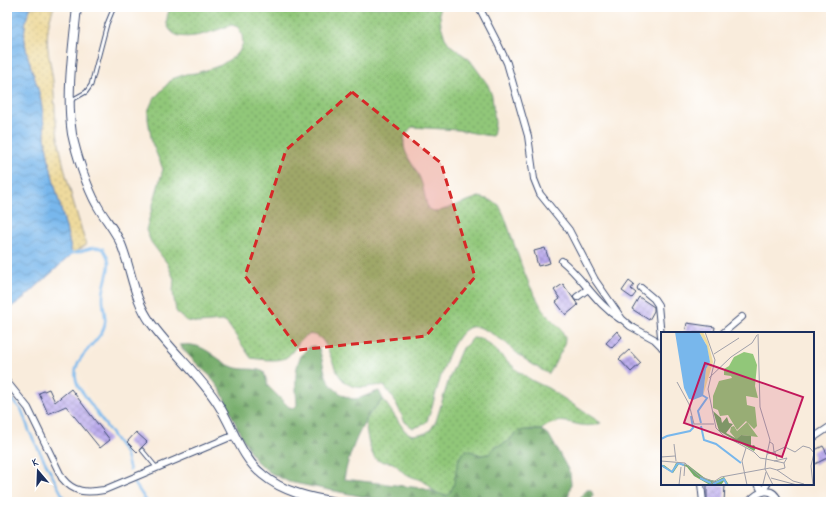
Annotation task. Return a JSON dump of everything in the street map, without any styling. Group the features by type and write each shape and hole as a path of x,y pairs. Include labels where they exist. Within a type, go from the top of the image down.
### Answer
{"street":[{"path":"77,7 70,101 73,134 96,205 110,225 120,244 142,310 168,346 209,390 253,466 272,481 302,494 336,502"},
{"path":"479,7 507,63 528,136 536,187 544,200 569,230 595,280 625,322"},
{"path":"562,261 574,271 605,307 625,322 654,339 661,346"},
{"path":"641,288 654,299 658,305 661,336"},
{"path":"577,297 588,289"},
{"path":"724,332 742,316"},
{"path":"7,382 28,408 62,478 74,489 94,491 104,490 235,435"},
{"path":"814,437 831,426"},
{"path":"701,485 703,502"},
{"path":"758,485 762,492"},
{"path":"762,492 766,485"},
{"path":"749,502 752,498 762,492 770,491 774,492 779,502"}],"lane":[{"path":"70,101 86,92 91,85 107,24 114,7"},
{"path":"142,450 156,467"}],"highlighted area":[{"path":"352,92 441,163 475,277 426,336 299,350 245,276 286,150"}],"green space":[{"path":"171,7 439,7 441,25 445,38 450,45 470,60 488,85 492,96 495,123 493,136 459,130 412,127 404,140 404,146 409,159 420,178 428,209 437,212 479,197 490,200 499,205 530,286 544,312 561,329 565,338 564,346 549,374 526,360 504,342 487,331 478,327 468,328 459,336 451,349 439,381 427,421 423,425 413,428 405,422 394,399 384,386 357,387 348,384 341,378 325,344 320,338 314,335 305,336 301,339 289,356 285,358 268,360 251,358 227,323 222,321 199,323 187,321 180,316 176,311 173,292 174,279 167,263 151,242 146,230 163,169 152,143 148,111 153,100 172,79 221,65 239,52 243,43 242,35 238,27 232,25 209,33 191,37 176,35 170,30 167,23 167,16"},
{"path":"473,338 481,339 489,344 519,372 548,388 601,423 584,426 557,422 549,424 541,430 532,429 515,433 510,440 502,445 496,446 489,454 481,455 467,450 459,459 452,491 448,496 441,495 432,490 430,486 423,481 404,473 393,463 377,460 374,457 367,435 366,420 369,414 383,399 405,431 412,435 426,433 431,429 436,421 449,379 461,350"},
{"path":"179,345 198,346 233,367 264,372 268,386 289,407 294,408 297,405 296,371 298,363 306,350 313,346 319,349 326,375 331,385 343,395 355,399 379,391 383,399 371,413 357,438 344,479 421,488 447,496 453,485 459,459 467,450 481,455 489,454 496,446 502,445 510,440 515,433 523,430 541,430 549,435 570,473 571,484 567,502 390,502 289,482 269,472 256,461 238,429 221,391 210,376"},
{"path":"587,490 591,490 593,495 591,502 580,502 582,495"}],"sand":[{"path":"31,7 54,7 50,17 47,36 53,81 57,131 65,173 86,245 72,254 46,144 41,101 25,43 26,19"}],"water":[{"path":"7,7 31,7 26,19 25,43 41,101 46,144 72,254 25,297 7,310"}],"building":[{"path":"545,248 550,263 538,266 534,251"},
{"path":"629,281 634,285 631,289 636,293 632,298 622,291"},
{"path":"563,284 578,305 566,315 556,302 560,299 554,290"},
{"path":"639,297 654,307 654,311 649,320 632,309"},
{"path":"687,323 715,327 714,332 685,332"},
{"path":"617,331 622,337 612,348 606,343"},
{"path":"629,350 641,363 631,372 619,359"},
{"path":"49,389 55,402 71,389 110,440 100,448 66,406 48,414 39,393"},
{"path":"136,432 147,442 137,452 127,442"},
{"path":"823,446 829,457 814,464 814,450"},
{"path":"707,485 725,485 724,502 707,502"}],"waterway":[{"path":"69,253 77,253 98,248 103,249 108,259 109,268 103,295 105,319 103,330 78,362 76,377 78,386 125,453 130,470"},
{"path":"7,395 22,411 30,433 66,502"},
{"path":"133,481 147,502"}]}
